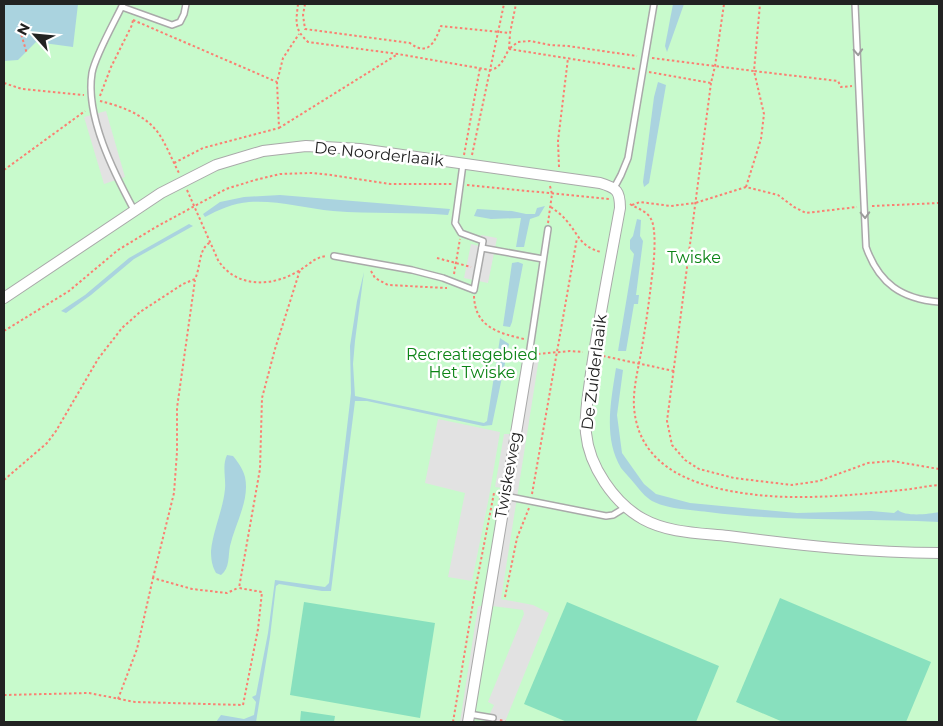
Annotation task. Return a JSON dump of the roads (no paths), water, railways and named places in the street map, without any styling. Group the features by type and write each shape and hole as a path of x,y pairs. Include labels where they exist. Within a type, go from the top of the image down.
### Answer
{"street":[{"name":"De Noorderlaaik","path":"4,298 168,189 216,165 236,158 284,148 332,146 360,149 600,183 614,188"},
{"name":"De Zuiderlaaik","path":"614,188 620,196 620,202 594,354 585,421 586,435 595,464 605,481 627,507 642,518 671,529 869,551 939,553"},
{"name":"Twiskeweg","path":"468,718 499,495 528,355"}],"lane":[{"path":"134,210 112,170 100,133 91,94 92,72 123,5 172,25 180,22 186,4"},
{"path":"614,188 628,158 654,4"},
{"path":"855,4 866,248 878,274 887,283 911,297 939,302"},
{"path":"334,256 394,266 454,282 474,290 483,241 461,233 457,228 455,216 460,184 466,164"},
{"name":"Twiskeweg","path":"528,355 548,228"},
{"path":"482,248 543,259"},
{"path":"499,495 606,516 613,515 627,507"},
{"path":"468,718 493,718"}],"water":[{"path":"4,4 78,4 73,47 36,42 18,60 4,61"},
{"path":"673,4 684,4 667,52 665,46"},
{"path":"658,82 666,85 649,183 644,187 643,182 654,97"},
{"path":"280,195 450,209 448,215 333,211 280,203 259,202 232,205 205,217 203,214 220,202 244,197"},
{"path":"545,206 539,216 530,219 524,247 516,247 521,218 491,219 474,216 477,209 535,214 537,208"},
{"path":"637,219 641,220 640,236 643,241 636,295 639,295 638,304 634,304 626,351 618,351 634,254 630,249 630,240 633,236"},
{"path":"189,224 193,226 134,259 66,313 61,311 85,295 129,258"},
{"path":"518,262 523,264 512,322 510,327 503,326 512,263"},
{"path":"364,272 353,364 355,396 484,423 487,421 500,338 509,344 492,425 483,426 367,401 355,401 331,591 279,584 276,586 256,722 216,722 221,715 244,719 254,715 256,702 252,697 256,695 268,633 275,580 325,587 329,583 351,393 350,346"},
{"path":"616,368 623,370 617,415 622,453 644,484 656,494 690,503 797,513 871,511 894,513 898,510 906,514 939,512 939,522 795,519 680,509 658,504 642,493 621,468 615,456 610,432 610,419"},
{"path":"227,455 233,456 240,466 245,477 246,486 244,503 230,546 227,565 221,575 216,573 211,551 224,497 224,472"}],"park label":[{"name":"Twiske","path":"694,257"},
{"name":"Recreatiegebied Het Twiske","path":"472,363"}]}
